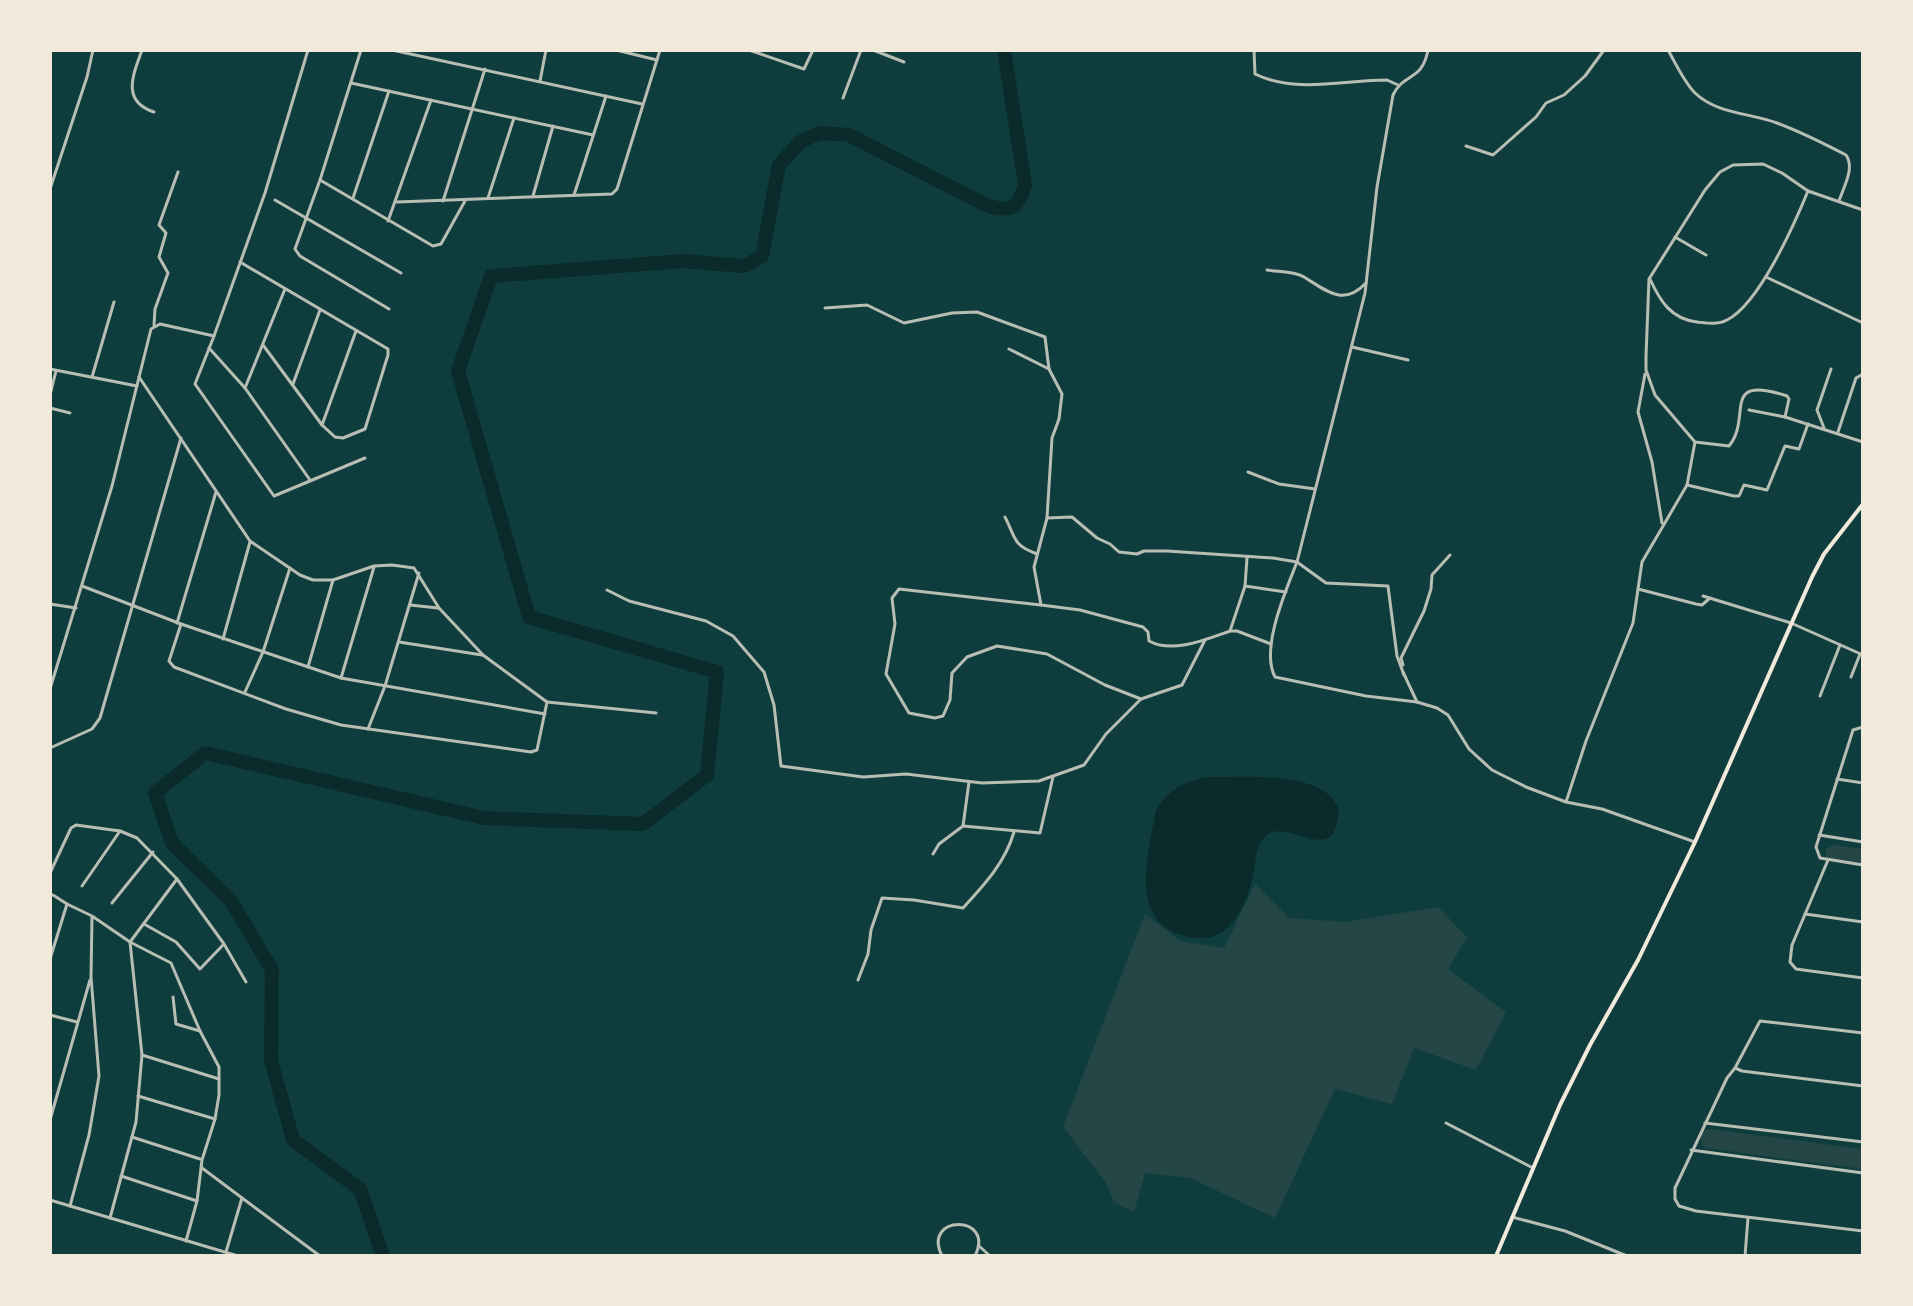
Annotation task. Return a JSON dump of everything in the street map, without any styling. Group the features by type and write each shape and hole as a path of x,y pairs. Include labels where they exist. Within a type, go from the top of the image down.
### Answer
{"main road":[{"path":"1496,1256 1590,1045 1638,960 1695,842 1824,554 1863,504"}],"street":[{"path":"50,189 93,50"},
{"path":"142,50 134,71 133,95 145,108 154,112"},
{"path":"308,50 265,193 195,384 271,492 279,496 365,458"},
{"path":"361,50 296,245 297,254 389,309"},
{"path":"392,50 642,104"},
{"path":"540,81 546,50"},
{"path":"616,50 657,60"},
{"path":"397,202 607,195 615,192 660,50"},
{"path":"752,50 804,69 813,50"},
{"path":"843,98 861,50"},
{"path":"873,50 885,52 904,62"},
{"path":"1428,50 1425,64 1417,75 1398,85 1393,95 1377,187 1366,283 1297,562 1271,644 1272,671 1275,677 1437,708 1448,715 1469,749 1492,770 1566,802 1602,809 1695,842"},
{"path":"1466,146 1493,155 1536,117 1546,103 1564,95 1585,76 1604,50"},
{"path":"1668,50 1693,91 1708,102 1773,121 1846,155 1850,168 1839,201"},
{"path":"1254,51 1255,74 1272,83 1312,85 1387,80 1398,85"},
{"path":"443,201 485,69"},
{"path":"351,83 593,135"},
{"path":"353,199 389,91"},
{"path":"573,195 606,96"},
{"path":"388,221 431,100"},
{"path":"488,199 514,118"},
{"path":"533,197 553,126"},
{"path":"1662,526 1652,462 1638,412 1646,370 1649,279 1675,237 1705,190 1720,172 1733,165 1763,164 1808,191 1863,210"},
{"path":"50,689 112,486 154,325 155,309 168,273 159,257 166,233 159,225 178,172"},
{"path":"320,180 436,247 441,244 466,200"},
{"path":"1649,279 1667,309 1688,321 1713,324 1726,321 1766,277 1808,191"},
{"path":"275,200 401,273"},
{"path":"1675,237 1706,255"},
{"path":"240,262 388,349 365,429 338,438 322,425 263,345"},
{"path":"1267,270 1303,276 1317,288 1347,296 1358,292 1366,283"},
{"path":"1766,277 1863,323"},
{"path":"245,388 285,289"},
{"path":"92,377 114,302"},
{"path":"825,308 867,305 904,323 952,313 977,312 1045,337 1049,369 1062,394 1059,419 1052,438 1047,518 1034,567 1041,605"},
{"path":"293,384 320,310"},
{"path":"154,325 214,336"},
{"path":"322,425 356,331"},
{"path":"1352,347 1408,360"},
{"path":"209,348 245,388 310,480"},
{"path":"1009,349 1049,369"},
{"path":"50,369 137,386"},
{"path":"1824,428 1817,410 1831,369"},
{"path":"1646,370 1655,395 1695,442 1729,446 1733,443 1741,404 1749,391 1756,388 1787,396 1785,417"},
{"path":"50,395 56,371"},
{"path":"1838,432 1856,378 1863,374"},
{"path":"139,377 250,541 290,568 313,580 333,580 374,566 414,568 439,608 483,655 547,702 656,713"},
{"path":"50,408 70,413"},
{"path":"1749,410 1785,417 1863,442"},
{"path":"1687,485 1734,496 1739,496 1744,485 1767,490 1785,446 1799,449 1808,424"},
{"path":"50,748 92,729 100,718 181,438"},
{"path":"1566,802 1586,741 1629,636 1642,562 1687,485 1695,442"},
{"path":"1248,472 1279,484 1315,489"},
{"path":"216,491 169,661 174,667 321,720 367,731 533,752 537,750 547,702"},
{"path":"1005,517 1015,543 1037,554"},
{"path":"1047,518 1072,517 1119,552 1167,551 1297,562 1326,583 1388,586 1397,656 1417,702"},
{"path":"223,639 250,541"},
{"path":"1404,675 1401,658 1424,611 1432,575 1450,555"},
{"path":"1230,631 1245,586 1247,557"},
{"path":"341,678 374,566"},
{"path":"245,692 263,652 290,568"},
{"path":"367,731 385,686 419,573"},
{"path":"308,667 333,580"},
{"path":"82,586 179,624 341,678 545,714"},
{"path":"1245,586 1286,592"},
{"path":"1141,699 1105,685 1047,654 997,646 967,657 952,673 950,700 943,716 935,718 909,713 886,674 895,624 892,598 899,589 1080,610 1143,627 1148,632 1149,641 1155,644 1183,645 1230,631 1271,644"},
{"path":"1638,589 1702,605 1710,598"},
{"path":"607,590 629,601 706,621 733,636 764,672 774,705 781,766 853,776 906,774 969,782 1039,781 1053,777 1084,765 1106,734 1141,699 1182,685 1205,640"},
{"path":"1703,596 1791,623 1862,654 1851,677"},
{"path":"50,604 76,608"},
{"path":"410,605 439,608"},
{"path":"399,642 483,655"},
{"path":"1820,696 1840,645"},
{"path":"1863,727 1853,730 1819,835 1817,854 1828,860 1863,865"},
{"path":"933,854 939,844 963,826 1040,833 1053,777"},
{"path":"1837,779 1863,783"},
{"path":"963,826 969,782"},
{"path":"50,873 71,828 76,825 120,831 137,838 177,879 224,944 246,982"},
{"path":"82,886 120,831"},
{"path":"858,980 882,898 963,908 997,868 1014,832"},
{"path":"1819,835 1863,842"},
{"path":"112,903 153,852"},
{"path":"1828,860 1792,945 1792,966 1863,978"},
{"path":"110,1218 132,1137 142,1055 130,942 177,879"},
{"path":"53,895 171,963 219,1067 215,1119 202,1160 197,1201 186,1241"},
{"path":"50,959 67,904"},
{"path":"1805,914 1863,922"},
{"path":"70,1206 89,1135 99,1076 91,977 92,916"},
{"path":"144,924 176,942 200,969 224,944"},
{"path":"50,1120 91,977"},
{"path":"173,997 176,1024 200,1031"},
{"path":"50,1015 78,1022"},
{"path":"1863,1033 1760,1021 1727,1078 1675,1188 1679,1206 1696,1211 1863,1231"},
{"path":"142,1055 220,1079"},
{"path":"1735,1068 1863,1086"},
{"path":"138,1096 215,1119"},
{"path":"1446,1123 1533,1168"},
{"path":"1705,1123 1863,1142"},
{"path":"132,1137 202,1160"},
{"path":"1691,1150 1863,1173"},
{"path":"202,1168 320,1256"},
{"path":"121,1176 197,1201"},
{"path":"226,1252 243,1197"},
{"path":"50,1200 238,1256"},
{"path":"1512,1217 1565,1231 1627,1256"},
{"path":"1745,1256 1748,1218"},
{"path":"942,1256 939,1238 948,1226 957,1224 973,1230 979,1246 990,1256"},
{"path":"975,1256 979,1246"}],"shaded area":[{"path":"1207,777 1261,777 1302,782 1319,788 1332,798 1339,811 1333,833 1326,839 1318,840 1283,831 1267,835 1259,844 1254,874 1240,911 1228,928 1219,934 1199,938 1175,933 1156,918 1150,907 1146,880 1156,810 1178,788"},
{"path":"1833,845 1863,849 1863,865 1826,859 1826,849"},
{"path":"1255,884 1289,918 1345,922 1438,907 1467,937 1448,969 1506,1012 1476,1070 1414,1048 1392,1104 1335,1089 1275,1218 1190,1178 1145,1173 1134,1212 1114,1202 1106,1183 1063,1127 1145,914 1180,941 1224,948"},
{"path":"1708,1129 1863,1149 1863,1169 1706,1148 1702,1145 1701,1134"}],"waterway":[{"path":"383,1256 360,1189 293,1140 271,1060 272,970 231,901 172,843 155,793 205,753 484,818 643,824 707,775 717,672 529,617 458,371 491,276 683,261 749,264 762,256 779,165 800,142 819,133 849,135 986,205 1001,209 1012,207 1025,185 1004,50"}]}
